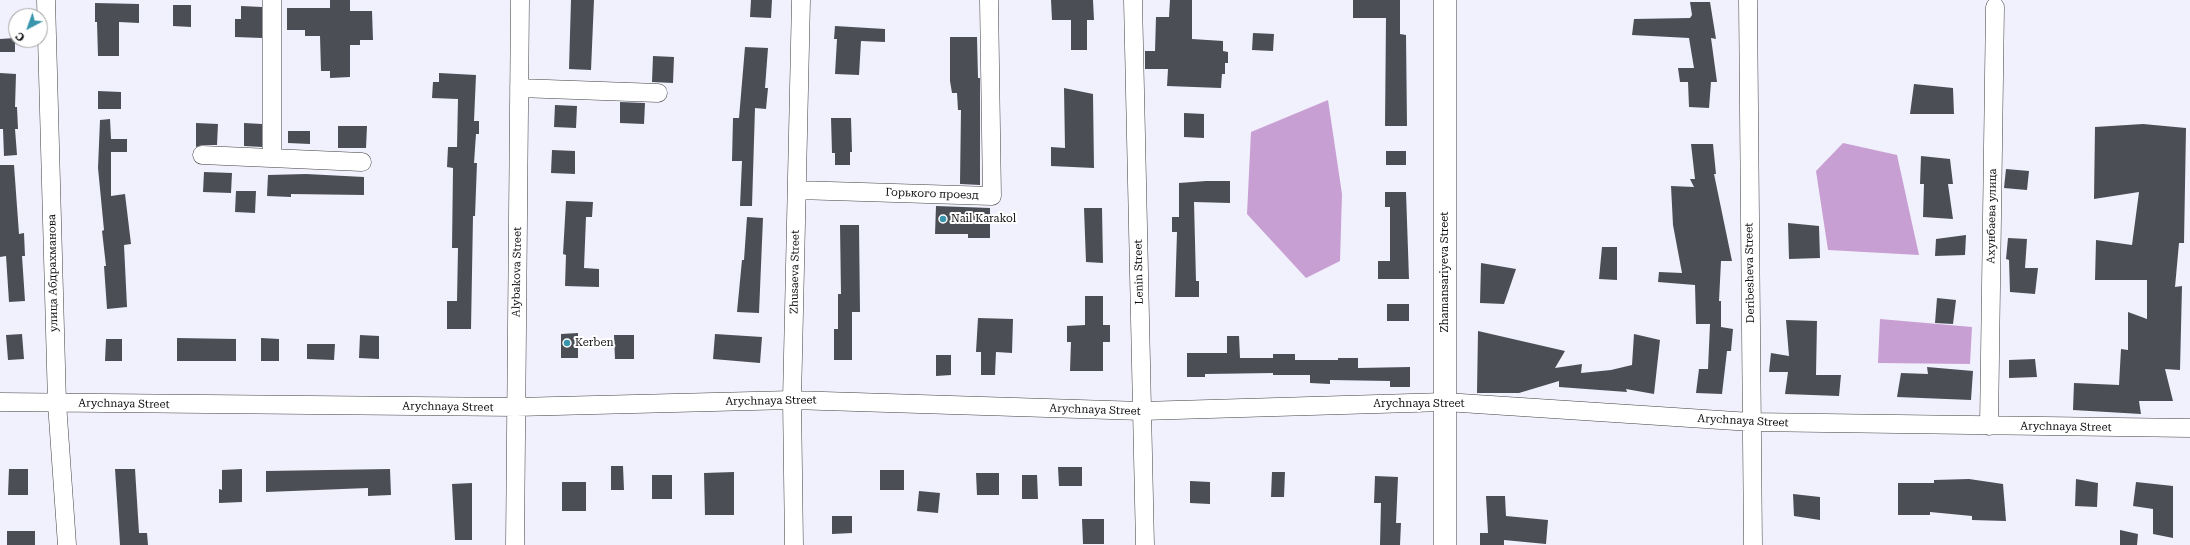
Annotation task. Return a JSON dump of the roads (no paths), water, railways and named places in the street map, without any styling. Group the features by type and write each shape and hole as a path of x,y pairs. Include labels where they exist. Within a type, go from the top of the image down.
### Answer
{"street":[{"name":"улица Абдрахманова","path":"46,0 57,403 67,545"},
{"path":"272,0 272,157"},
{"name":"Alybakova Street","path":"515,545 520,0"},
{"name":"Zhusaeva Street","path":"794,545 792,400 801,0"},
{"name":"Горького проезд","path":"797,190 992,196 989,0"},
{"name":"Lenin Street","path":"1133,0 1145,545"},
{"name":"Zhamansariyeva Street","path":"1445,545 1446,0"},
{"name":"Deribesheva Street","path":"1748,0 1753,545"},
{"name":"Ахунбаева улица","path":"1989,426 1995,6"},
{"path":"519,88 658,93"},
{"path":"202,155 362,162"},
{"name":"Arychnaya Street","path":"0,402 516,407 792,400 1142,411 1445,402 1752,422 2190,428"}],"place":[{"name":"Nail Karakol","path":"943,219"},
{"name":"Kerben","path":"567,343"}]}
